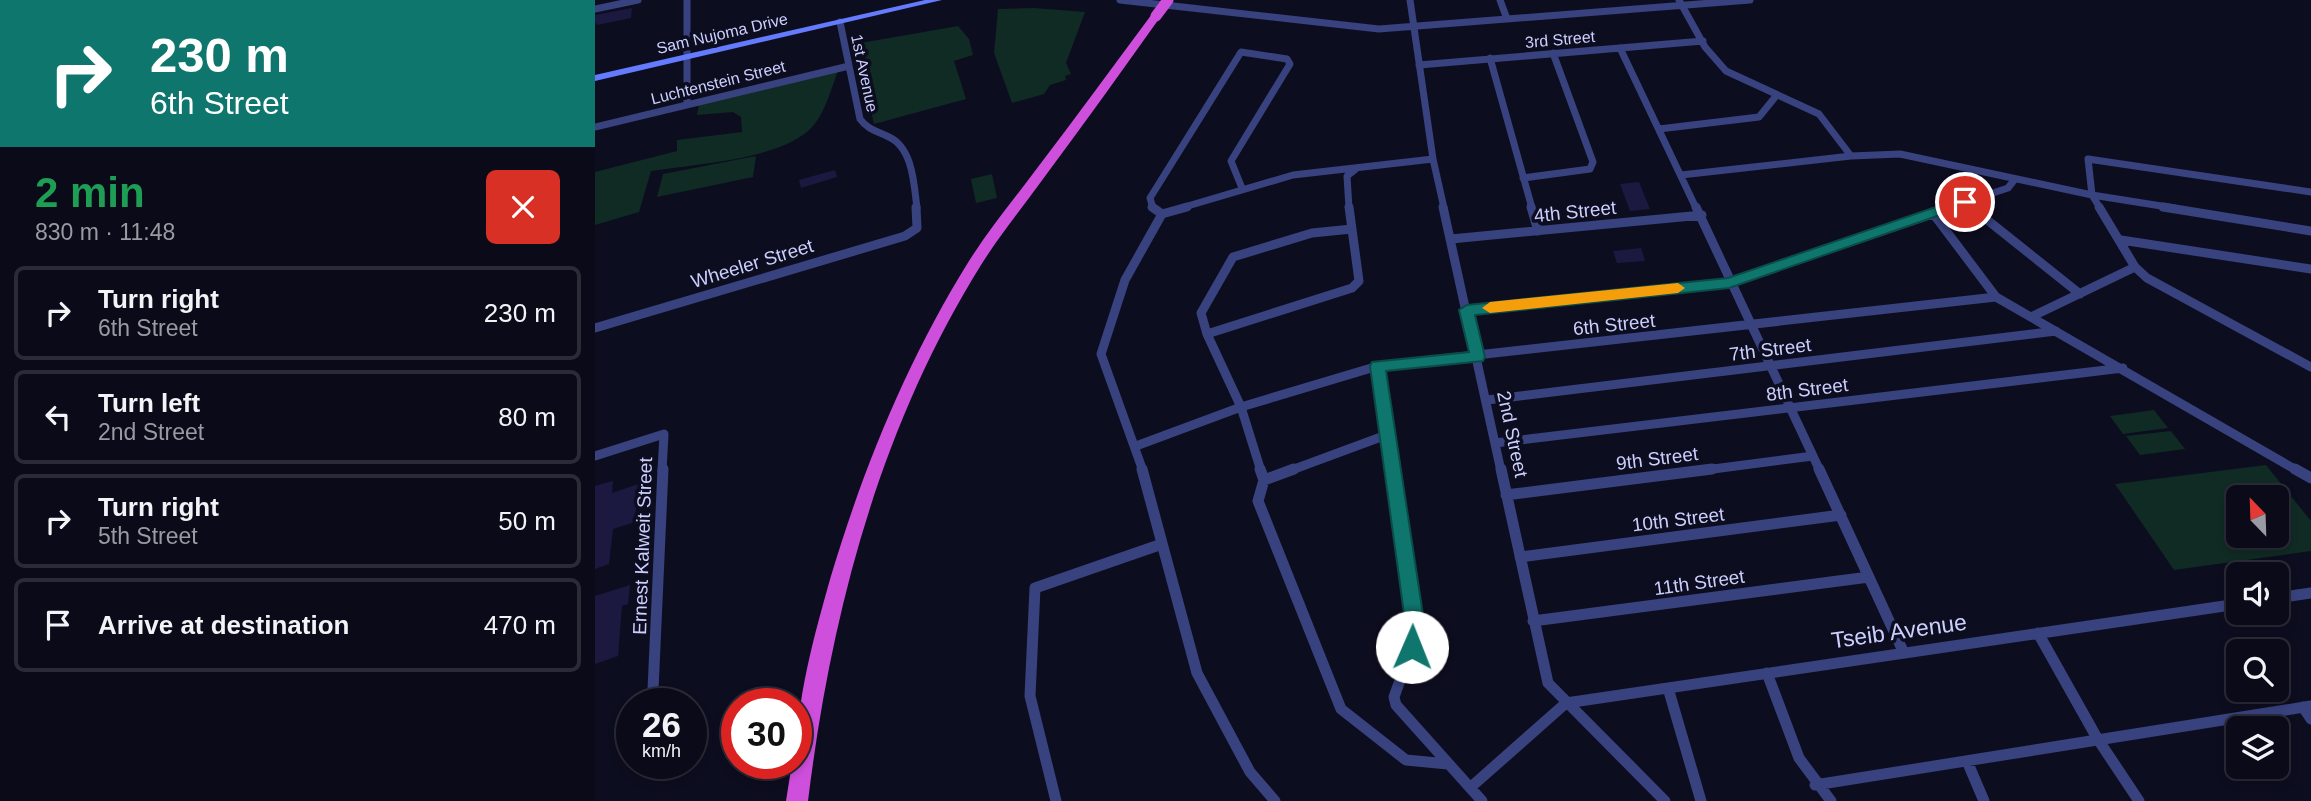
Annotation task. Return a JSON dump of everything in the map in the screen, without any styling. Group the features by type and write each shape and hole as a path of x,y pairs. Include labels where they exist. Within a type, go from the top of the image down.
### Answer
{"highway":[{"path":"797,801 810,703 830,614 865,499 912,378 974,265 1168,0"}],"main road":[{"name":"Sam Nujoma Drive","path":"595,78 937,0"}],"street":[{"path":"595,7 616,0"},
{"path":"595,7 638,0"},
{"path":"687,0 687,104"},
{"path":"1119,0 1365,28 1416,28 1680,3 1750,0"},
{"name":"2nd Street","path":"1410,0 1433,159 1548,683 1665,801"},
{"path":"1500,0 1507,19"},
{"path":"1588,0 1594,12"},
{"path":"1680,3 1703,41 1727,71 1821,115 1851,156"},
{"name":"1st Avenue","path":"841,22 860,119 865,128 896,141 908,153 917,228"},
{"name":"3rd Street","path":"1419,65 1703,41"},
{"path":"1620,48 1702,215 1729,283 1903,651"},
{"path":"1162,214 1152,208 1150,198 1241,52 1287,59 1290,64 1231,161 1242,188"},
{"path":"1523,178 1590,169 1593,162 1553,53"},
{"path":"1490,58 1538,231"},
{"name":"Luchtenstein Street","path":"595,127 849,66"},
{"path":"1659,129 1759,117 1776,96"},
{"path":"1681,175 1851,156 1900,154 2092,195 2311,231"},
{"path":"1275,801 1250,772 1197,673 1136,446 1101,354 1125,280 1162,214 1293,175 1433,159"},
{"path":"2311,192 2088,159 2092,195 2135,267 2157,285 2311,367"},
{"path":"1206,334 1352,288 1359,281 1346,182 1351,172 1360,167"},
{"path":"1467,310 1729,283 2008,188 2015,178"},
{"path":"1965,202 2080,293"},
{"path":"1932,212 1996,297 2311,478"},
{"name":"4th Street","path":"1451,239 1702,215"},
{"name":"Wheeler Street","path":"595,328 905,236 917,228"},
{"path":"1352,229 1313,233 1233,257 1201,313 1206,334 1241,407 1264,480 1258,501 1341,709 1406,760 1448,764"},
{"path":"2121,240 2311,269"},
{"path":"2031,317 2135,267"},
{"name":"6th Street","path":"1136,446 1241,407 1378,366 1478,357 1996,297"},
{"name":"7th Street","path":"1487,400 2056,331"},
{"path":"1378,366 1415,628 1412,647 1394,697 1396,705 1482,801"},
{"name":"8th Street","path":"1495,443 2123,368"},
{"name":"Ernest Kalweit Street","path":"595,456 664,434 653,688"},
{"path":"1264,480 1389,434"},
{"name":"9th Street","path":"1506,495 1813,456"},
{"name":"10th Street","path":"1520,557 1841,515"},
{"path":"1056,801 1030,696 1035,588 1162,544"},
{"name":"11th Street","path":"1533,621 1869,577"},
{"path":"2289,596 2311,593"},
{"name":"Tseib Avenue","path":"1566,704 1903,651 2226,606"},
{"path":"2038,633 2098,738 2139,801"},
{"path":"1767,673 1798,758 1815,785 1831,801"},
{"path":"1668,688 1701,801"},
{"path":"1471,788 1566,704"},
{"path":"1815,785 2307,706 2311,719"},
{"path":"1967,761 1984,801"}],"green space":[{"path":"1034,8 1085,12 1066,63 1071,74 1065,76 1066,80 1050,85 1044,94 1012,103 994,53 998,9"},
{"path":"958,26 969,39 973,55 954,61 966,99 874,124 855,44"},
{"path":"838,71 818,119 800,137 761,153 714,163 651,171 639,212 595,225 595,172 677,151 677,140 742,132 741,117 733,112 697,115 699,104"},
{"path":"756,156 753,177 657,197 663,174"},
{"path":"992,174 997,198 976,203 971,179"},
{"path":"2154,410 2168,428 2123,434 2110,416"},
{"path":"2171,431 2185,449 2140,455 2126,436"},
{"path":"2266,465 2282,485 2226,485 2226,548 2289,548 2289,494 2311,521 2311,551 2174,570 2115,484"}],"building":[{"path":"632,8 631,18 597,25 595,22 595,15"},
{"path":"835,170 837,177 801,188 799,180"},
{"path":"1639,182 1650,209 1630,211 1620,184"},
{"path":"1641,248 1645,261 1617,263 1613,251"},
{"path":"613,481 612,493 638,484 635,522 613,529 609,564 595,569 595,486"},
{"path":"630,585 628,604 622,606 618,656 595,664 595,596"}],"slow traffic":[{"path":"1490,308 1678,288"}],"route":[{"path":"1412,647 1415,628 1378,366 1478,357 1467,310 1729,283 1965,202"}]}
